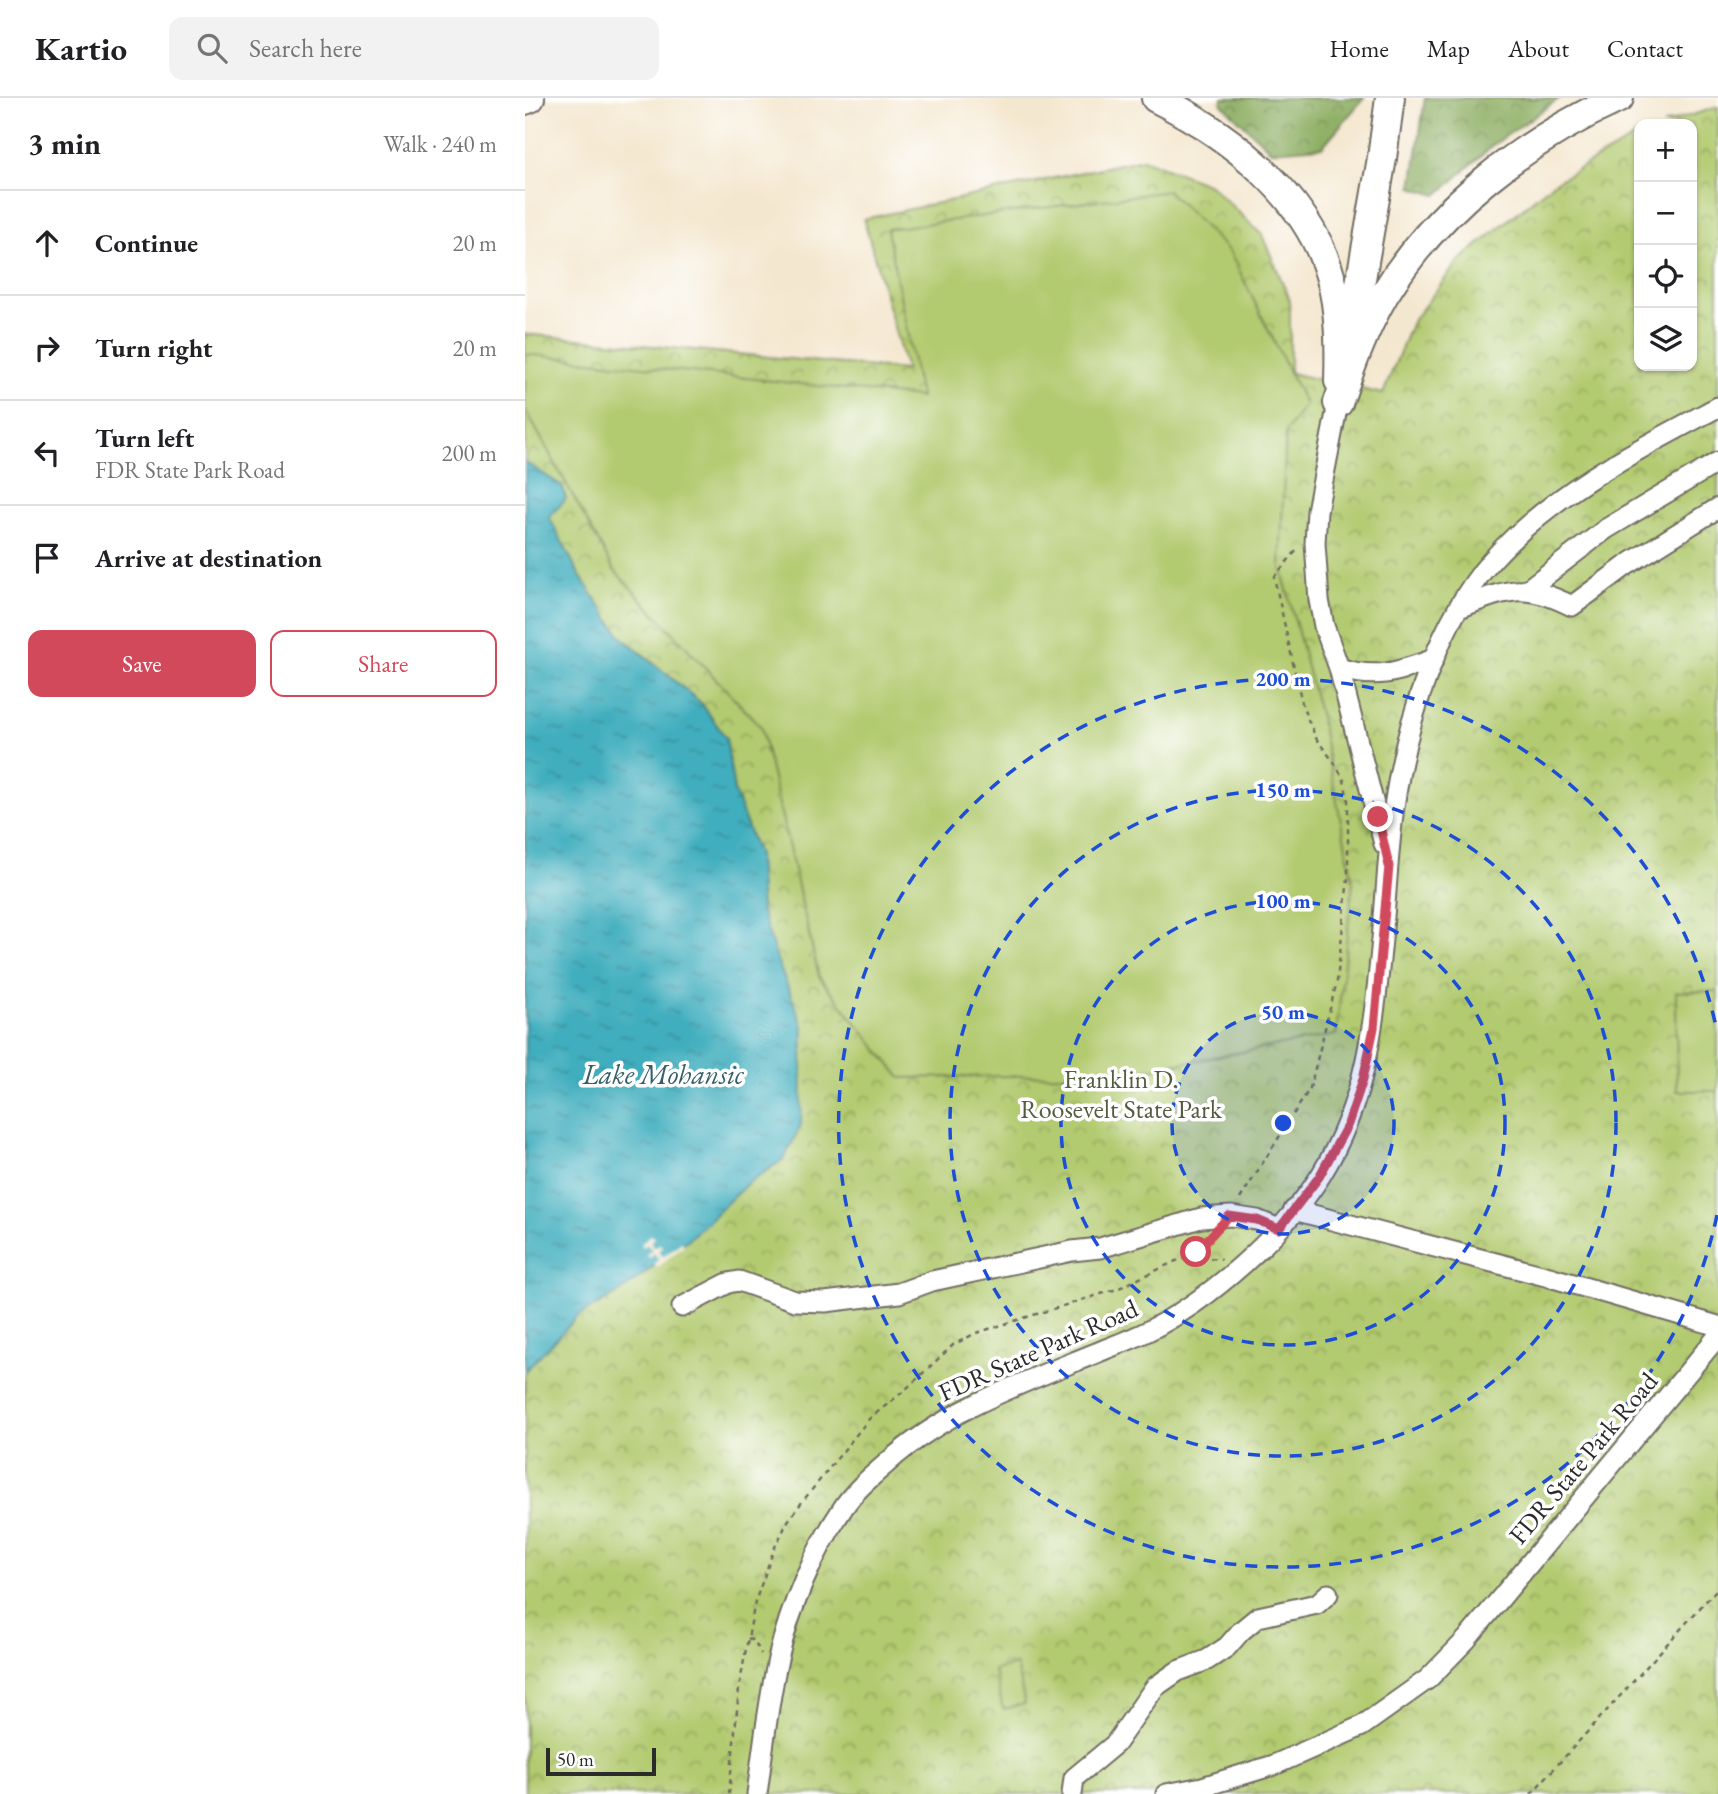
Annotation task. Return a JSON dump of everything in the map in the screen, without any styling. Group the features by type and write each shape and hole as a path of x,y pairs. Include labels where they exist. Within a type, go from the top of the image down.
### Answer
{"highway":[{"path":"525,100 530,98"},
{"path":"1156,98 1193,118 1251,161 1282,191 1307,224 1325,260 1335,295 1339,363 1338,403"},
{"path":"1338,403 1382,158 1390,98"},
{"path":"1338,403 1371,319 1398,274 1428,234 1466,197 1507,165 1560,130 1619,98"}],"lane":[{"name":"FDR State Park Road","path":"1338,403 1322,478 1316,529 1315,563 1319,600 1389,866"},
{"name":"FDR State Park Road","path":"757,1794 778,1659 789,1618 823,1541 845,1505 865,1482 898,1453 974,1404 1146,1332 1185,1310 1246,1261 1279,1229 1319,1177 1348,1124 1363,1079 1374,1028 1397,788 1407,743 1434,659 1459,608 1491,561 1542,514 1604,470 1718,407"},
{"path":"1528,589 1606,529 1718,462"},
{"path":"1459,608 1505,591 1528,589 1572,606 1627,565 1718,508"},
{"path":"1491,561 1505,591"},
{"path":"1339,668 1357,674 1385,674 1434,659"},
{"path":"1294,1210 1553,1278 1718,1326"},
{"path":"682,1307 728,1283 739,1281 795,1301 825,1302 899,1293 932,1282 1072,1251 1100,1248 1201,1218 1229,1216 1257,1220 1279,1229"},
{"name":"FDR State Park Road","path":"1166,1794 1241,1776 1331,1741 1362,1726 1428,1679 1476,1628 1718,1336"},
{"path":"1072,1794 1074,1778 1115,1744 1155,1687 1178,1671 1207,1660 1227,1647 1258,1617 1317,1604 1328,1594"}],"path":[{"path":"1190,1257 1229,1216 1310,1088 1337,981 1348,878 1348,800 1344,780 1317,740 1303,708 1274,577 1316,529"},
{"path":"729,1794 739,1689 746,1649 755,1602 773,1549 802,1502 869,1419 904,1391 953,1345 976,1332 1117,1289 1190,1257 1246,1261"},
{"path":"1531,1794 1718,1588"}],"green space":[{"path":"1222,98 1364,98 1322,147 1271,151 1221,103"},
{"path":"1425,98 1560,98 1493,145 1437,195 1412,187"},
{"name":"Franklin D. Roosevelt State Park","path":"1718,107 1718,1794 525,1794 525,334 906,370 864,219 1143,159 1210,185 1262,235 1290,300 1290,373 1383,394 1412,322 1459,261 1552,184 1634,138 1634,371 1697,371 1697,119 1679,119"},
{"path":"1168,191 1230,252 1305,404 1286,432 1280,563 1321,721 1353,882 1336,1035 1120,1074 901,1078 819,977 761,727 614,570 525,409 525,354 920,397 887,229"},
{"path":"1718,991 1718,1091 1677,1091 1676,992"},
{"path":"1016,1665 1025,1704 1003,1709 994,1670"}],"water":[{"name":"Lake Mohansic","path":"525,462 562,486 566,499 549,517 580,576 621,636 701,703 726,738 734,791 758,855 761,910 803,1026 801,1125 784,1159 748,1183 690,1238 622,1291 578,1316 525,1371"}],"pier":[{"path":"651,1235 654,1238 650,1241 654,1247 660,1244 662,1247 658,1251 662,1257 682,1242 684,1245 657,1267 654,1264 659,1259 654,1253 649,1258 647,1254 652,1250 647,1244 643,1247 641,1244"}],"route":[{"path":"1196,1252 1229,1216 1257,1220 1279,1229 1319,1177 1348,1124 1363,1079 1374,1028 1389,866 1378,817"}]}
